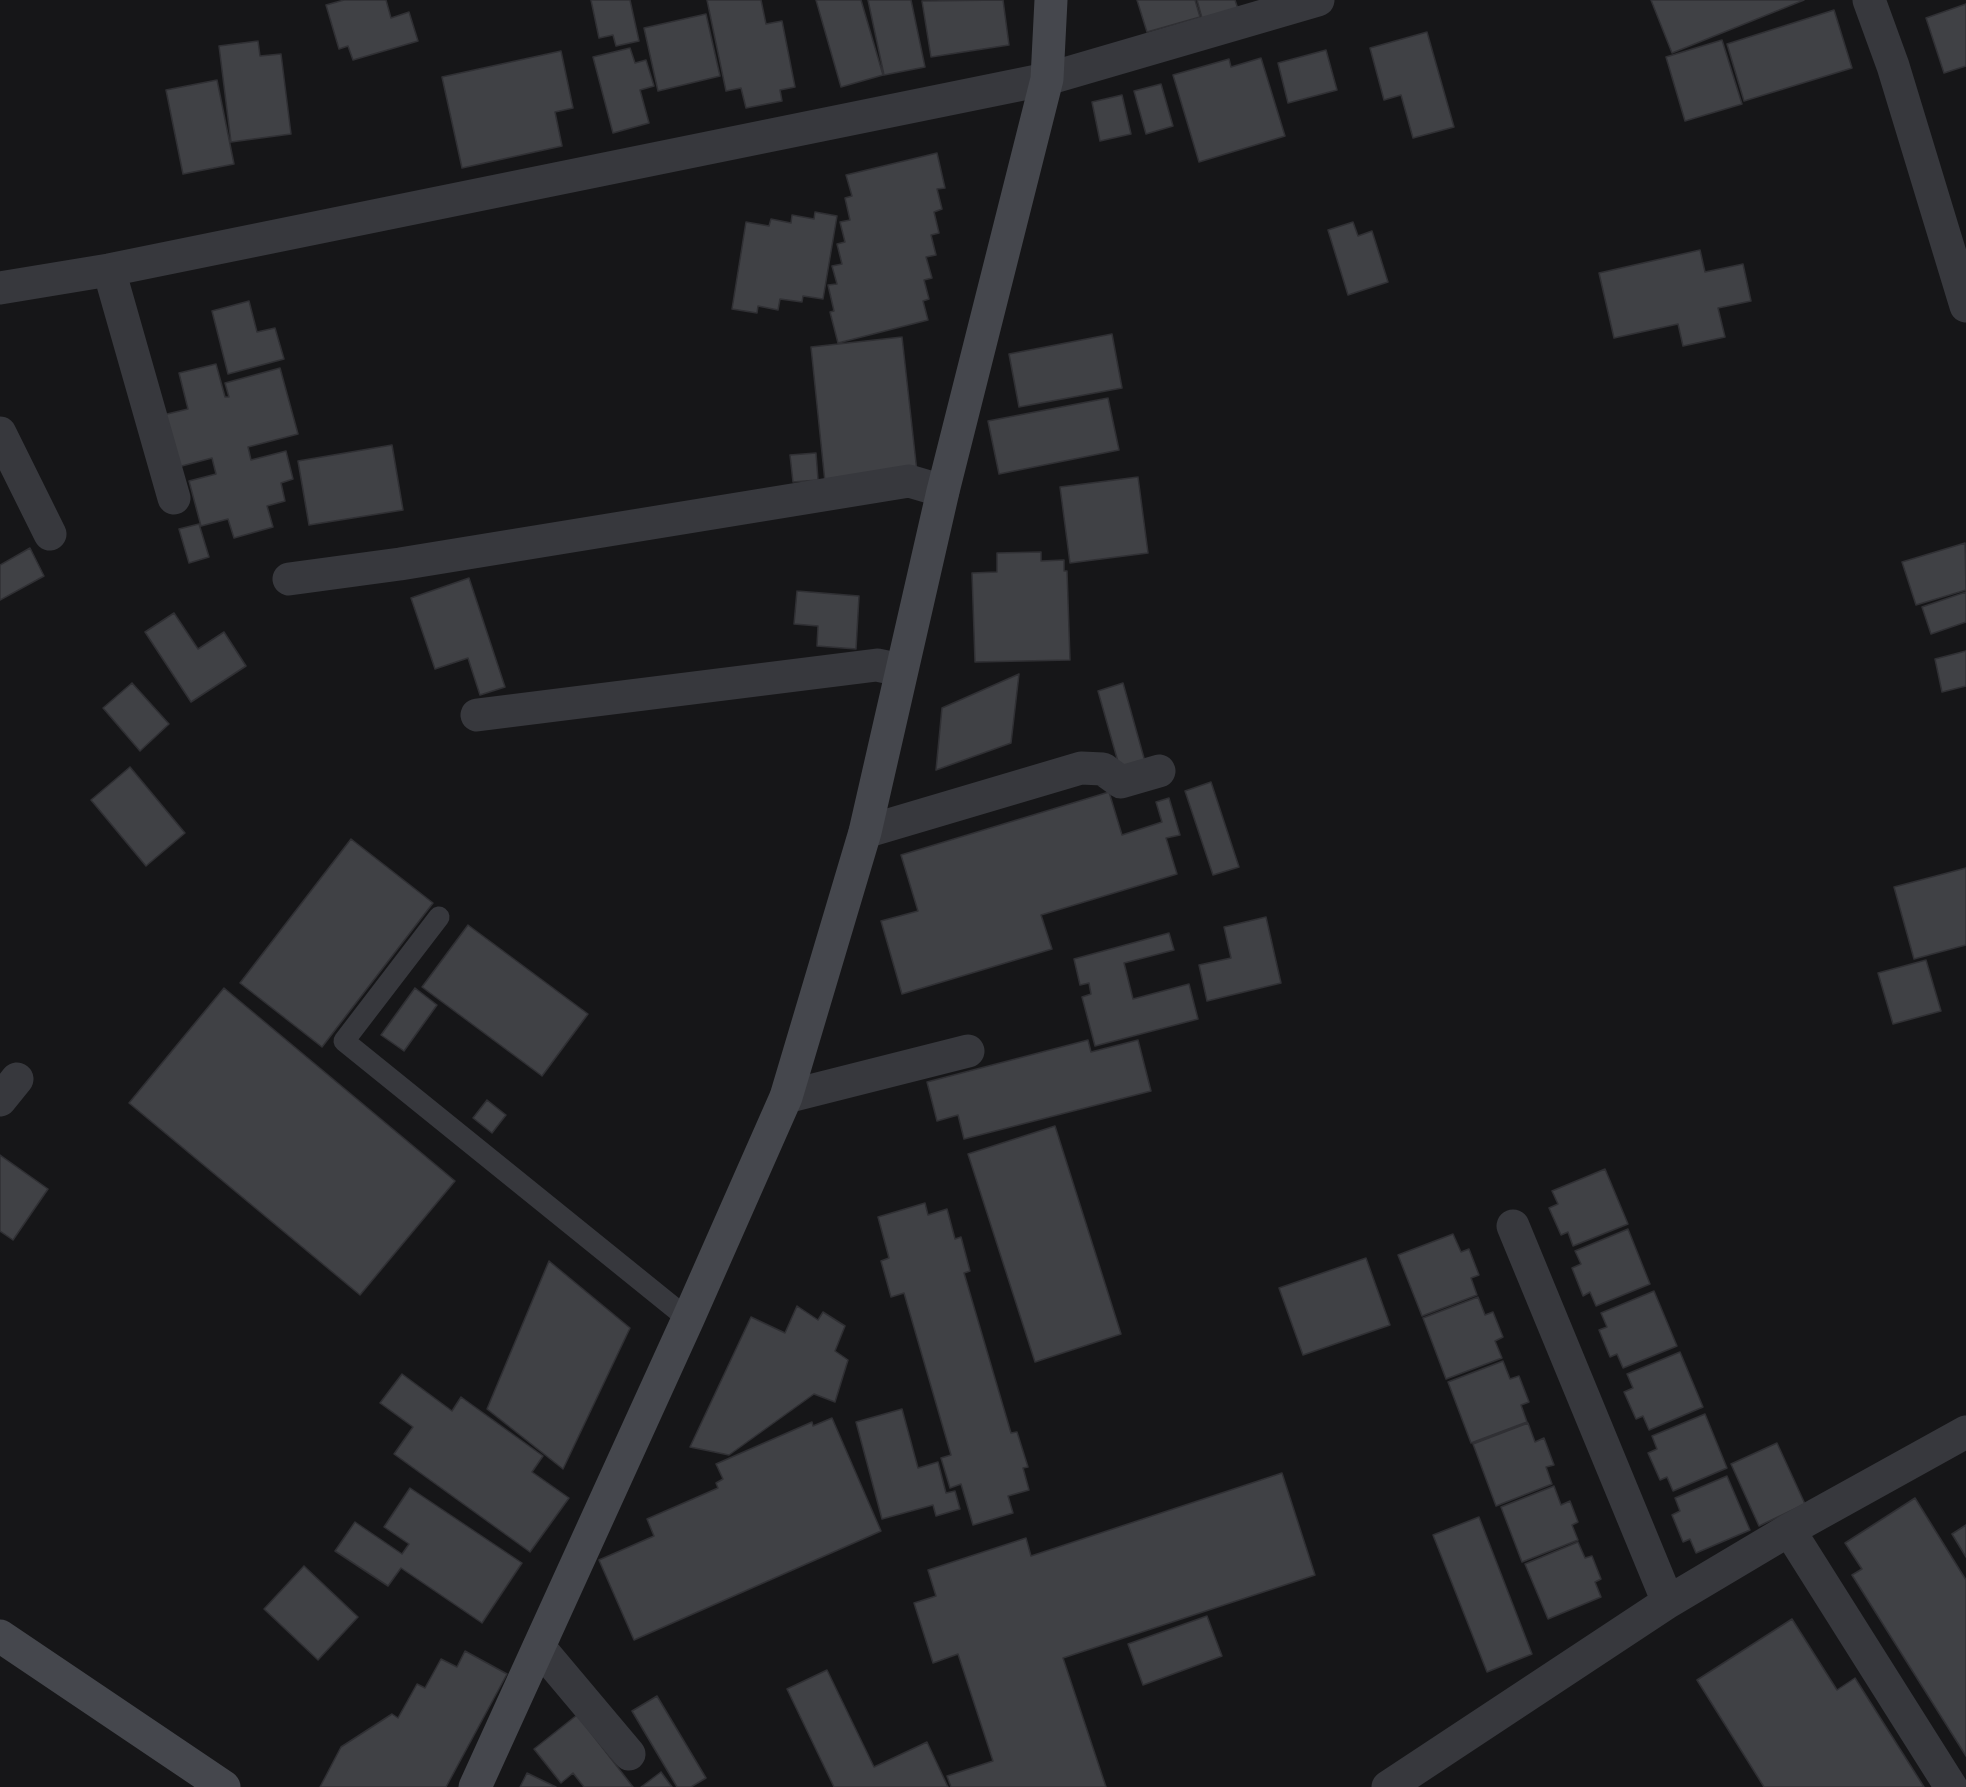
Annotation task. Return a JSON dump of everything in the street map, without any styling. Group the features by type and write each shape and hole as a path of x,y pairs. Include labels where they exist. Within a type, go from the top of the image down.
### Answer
{"street":[{"path":"475,1787 688,1319 786,1097 865,832 943,491 1047,79 1052,0"},
{"path":"0,288 109,270 1047,79 1318,0"},
{"path":"1869,0 1893,66 1966,306"},
{"path":"109,270 174,498"},
{"path":"0,433 50,534"},
{"path":"289,579 400,564 909,481 943,491"},
{"path":"477,715 877,665 901,670"},
{"path":"865,832 1080,768 1103,769 1120,782 1159,771"},
{"path":"786,1097 968,1051"},
{"path":"1513,1226 1668,1602"},
{"path":"1388,1787 1668,1602 1789,1530 1966,1432"},
{"path":"1789,1530 1951,1787"},
{"path":"0,1636 224,1787"},
{"path":"539,1647 629,1754"}],"lane":[{"path":"439,917 344,1041 688,1319"}],"building":[{"path":"344,0 386,0 391,18 409,12 418,41 353,60 348,46 339,49 326,5"},
{"path":"591,0 630,0 639,41 616,46 613,35 599,38"},
{"path":"707,0 761,0 766,24 782,21 795,87 780,90 782,101 746,108 741,88 726,91"},
{"path":"816,0 861,0 883,75 841,87"},
{"path":"868,0 911,0 925,67 884,75"},
{"path":"1003,0 1009,45 931,57 922,1"},
{"path":"1137,0 1195,0 1200,17 1147,32"},
{"path":"1197,0 1235,0 1238,9 1202,18"},
{"path":"1651,0 1804,0 1672,53"},
{"path":"1966,4 1966,66 1944,73 1926,18"},
{"path":"1834,10 1852,68 1744,101 1727,44"},
{"path":"706,14 720,76 658,91 644,28"},
{"path":"1427,32 1454,127 1413,138 1401,95 1384,100 1370,48"},
{"path":"1722,40 1742,104 1685,121 1666,57"},
{"path":"258,41 260,56 281,54 291,134 231,142 219,46"},
{"path":"630,48 635,63 646,60 654,86 640,90 649,123 613,133 593,57"},
{"path":"1326,50 1337,90 1288,103 1278,63"},
{"path":"561,51 573,108 555,112 562,146 462,168 442,77"},
{"path":"1261,58 1285,136 1199,162 1173,75 1229,59 1231,67"},
{"path":"217,80 234,164 183,174 166,90"},
{"path":"1161,84 1173,126 1146,134 1134,91"},
{"path":"1122,95 1131,134 1100,141 1092,102"},
{"path":"937,153 945,188 937,189 942,209 934,212 939,233 931,235 936,255 926,257 932,278 924,280 929,299 923,301 928,320 838,343 830,312 834,311 828,285 837,284 832,266 842,264 837,244 845,242 840,222 850,220 845,198 852,196 846,175"},
{"path":"815,212 837,216 823,299 803,296 802,302 780,299 778,310 758,306 757,313 732,309 746,222 769,226 771,219 791,223 792,215 814,219"},
{"path":"1353,222 1358,236 1372,231 1388,282 1348,295 1328,230"},
{"path":"1700,250 1705,272 1743,264 1751,301 1718,308 1725,337 1683,346 1678,324 1614,338 1599,273"},
{"path":"249,301 257,332 275,328 284,359 228,374 212,311"},
{"path":"1112,334 1122,388 1019,407 1009,354"},
{"path":"902,337 917,472 825,482 811,347"},
{"path":"216,364 225,397 229,397 225,383 280,368 298,434 248,447 251,460 286,451 293,479 281,483 285,501 267,506 273,527 234,538 228,519 201,526 189,481 216,474 212,458 178,467 163,415 188,409 179,373"},
{"path":"1108,398 1119,450 999,474 988,421"},
{"path":"392,445 403,510 309,525 298,461"},
{"path":"816,453 818,480 793,482 790,455"},
{"path":"1138,477 1148,553 1070,563 1060,487"},
{"path":"199,524 209,557 189,563 179,529"},
{"path":"1965,543 1966,590 1916,605 1902,562"},
{"path":"30,548 44,576 0,600 0,565"},
{"path":"1041,552 1041,561 1064,560 1064,571 1067,571 1070,660 975,662 972,573 997,572 997,553"},
{"path":"469,578 505,687 480,695 468,658 435,669 411,598"},
{"path":"797,591 859,596 856,649 817,646 818,626 794,624"},
{"path":"1966,592 1966,622 1931,634 1922,607"},
{"path":"174,613 198,649 224,632 246,666 191,702 145,632"},
{"path":"1966,651 1966,686 1942,692 1935,659"},
{"path":"1019,674 1011,743 936,770 942,708"},
{"path":"132,683 169,724 140,751 103,708"},
{"path":"1123,683 1147,769 1122,776 1098,691"},
{"path":"130,767 185,833 146,866 91,800"},
{"path":"1211,782 1239,867 1213,875 1185,791"},
{"path":"1109,792 1122,835 1162,822 1156,802 1169,798 1180,835 1166,838 1177,874 1041,915 1052,949 902,994 881,921 918,911 901,855"},
{"path":"351,839 433,903 322,1047 240,983"},
{"path":"1966,868 1966,945 1914,959 1894,887"},
{"path":"1266,917 1281,983 1207,1001 1199,965 1231,958 1224,927"},
{"path":"468,925 588,1014 542,1076 422,987"},
{"path":"1169,933 1174,950 1124,963 1133,999 1189,984 1198,1019 1095,1046 1082,997 1091,994 1089,983 1080,985 1074,959"},
{"path":"1926,960 1941,1011 1893,1024 1878,973"},
{"path":"224,988 455,1181 360,1295 129,1103"},
{"path":"415,988 437,1005 404,1051 381,1035"},
{"path":"1088,1040 1091,1052 1138,1040 1151,1091 964,1139 958,1115 937,1121 927,1082"},
{"path":"487,1100 506,1115 492,1133 473,1118"},
{"path":"1055,1126 1121,1334 1035,1362 968,1154"},
{"path":"0,1155 48,1189 13,1240 0,1231"},
{"path":"1605,1169 1628,1224 1573,1246 1568,1232 1561,1235 1549,1208 1558,1204 1552,1191"},
{"path":"925,1203 928,1215 947,1209 955,1239 961,1237 970,1271 964,1273 1011,1433 1017,1432 1028,1467 1023,1468 1029,1490 1008,1496 1013,1513 973,1525 961,1484 950,1488 941,1458 951,1455 904,1293 891,1297 881,1261 889,1258 878,1217"},
{"path":"1628,1229 1650,1284 1596,1306 1590,1292 1583,1296 1572,1268 1581,1264 1575,1251"},
{"path":"1453,1234 1461,1252 1469,1249 1479,1275 1471,1278 1477,1295 1422,1316 1398,1255"},
{"path":"1366,1258 1390,1325 1303,1355 1279,1288"},
{"path":"549,1261 630,1328 563,1469 487,1409"},
{"path":"1654,1291 1677,1346 1623,1368 1617,1354 1610,1357 1599,1330 1607,1327 1601,1313"},
{"path":"1478,1297 1485,1315 1493,1312 1503,1337 1495,1341 1502,1358 1446,1379 1423,1318"},
{"path":"797,1306 818,1320 823,1312 845,1326 835,1351 848,1360 835,1402 814,1394 729,1455 690,1447 751,1317 785,1333"},
{"path":"1680,1352 1703,1407 1649,1430 1643,1416 1636,1419 1624,1392 1633,1388 1627,1374"},
{"path":"1503,1361 1510,1379 1519,1376 1529,1402 1521,1405 1527,1422 1471,1443 1448,1382"},
{"path":"402,1374 452,1411 461,1397 543,1456 532,1472 569,1498 530,1552 394,1454 413,1427 380,1403"},
{"path":"902,1409 918,1468 938,1462 946,1493 955,1491 960,1509 936,1516 933,1505 882,1519 856,1422"},
{"path":"1705,1414 1727,1468 1673,1491 1667,1477 1660,1480 1648,1453 1657,1449 1652,1436"},
{"path":"832,1418 881,1531 634,1640 599,1560 654,1536 647,1519 718,1488 716,1483 723,1479 716,1464 812,1422 813,1426"},
{"path":"1528,1423 1535,1442 1544,1438 1554,1465 1546,1467 1552,1484 1496,1506 1473,1444"},
{"path":"1777,1443 1805,1504 1759,1526 1731,1464"},
{"path":"1282,1473 1315,1575 1063,1658 1106,1787 951,1787 947,1776 993,1761 958,1654 933,1663 914,1603 936,1596 928,1570 1026,1538 1031,1556"},
{"path":"1727,1476 1750,1530 1696,1553 1690,1539 1683,1542 1672,1515 1680,1511 1675,1498"},
{"path":"1554,1486 1561,1505 1570,1501 1578,1522 1572,1525 1578,1540 1522,1562 1501,1507"},
{"path":"410,1488 522,1563 482,1623 401,1568 388,1586 335,1551 355,1522 402,1554 409,1544 384,1527"},
{"path":"1915,1498 1966,1580 1966,1756 1852,1575 1862,1569 1845,1543"},
{"path":"1479,1517 1532,1654 1487,1672 1433,1535"},
{"path":"1966,1525 1966,1557 1952,1534"},
{"path":"1578,1542 1585,1558 1592,1556 1601,1579 1595,1582 1601,1597 1548,1619 1525,1564"},
{"path":"304,1566 358,1617 318,1660 264,1609"},
{"path":"1207,1616 1222,1656 1143,1685 1128,1644"},
{"path":"1792,1619 1837,1690 1855,1678 1924,1787 1764,1787 1697,1680"},
{"path":"465,1651 507,1674 446,1787 320,1787 341,1747 392,1714 398,1718 417,1684 425,1688 441,1659 457,1667"},
{"path":"827,1670 874,1767 927,1742 948,1787 834,1787 787,1689"},
{"path":"657,1696 706,1778 691,1787 677,1787 632,1711"},
{"path":"577,1715 633,1787 584,1787 573,1773 561,1783 534,1749"},
{"path":"661,1772 672,1787 641,1787"},
{"path":"527,1773 556,1787 520,1787"}]}
